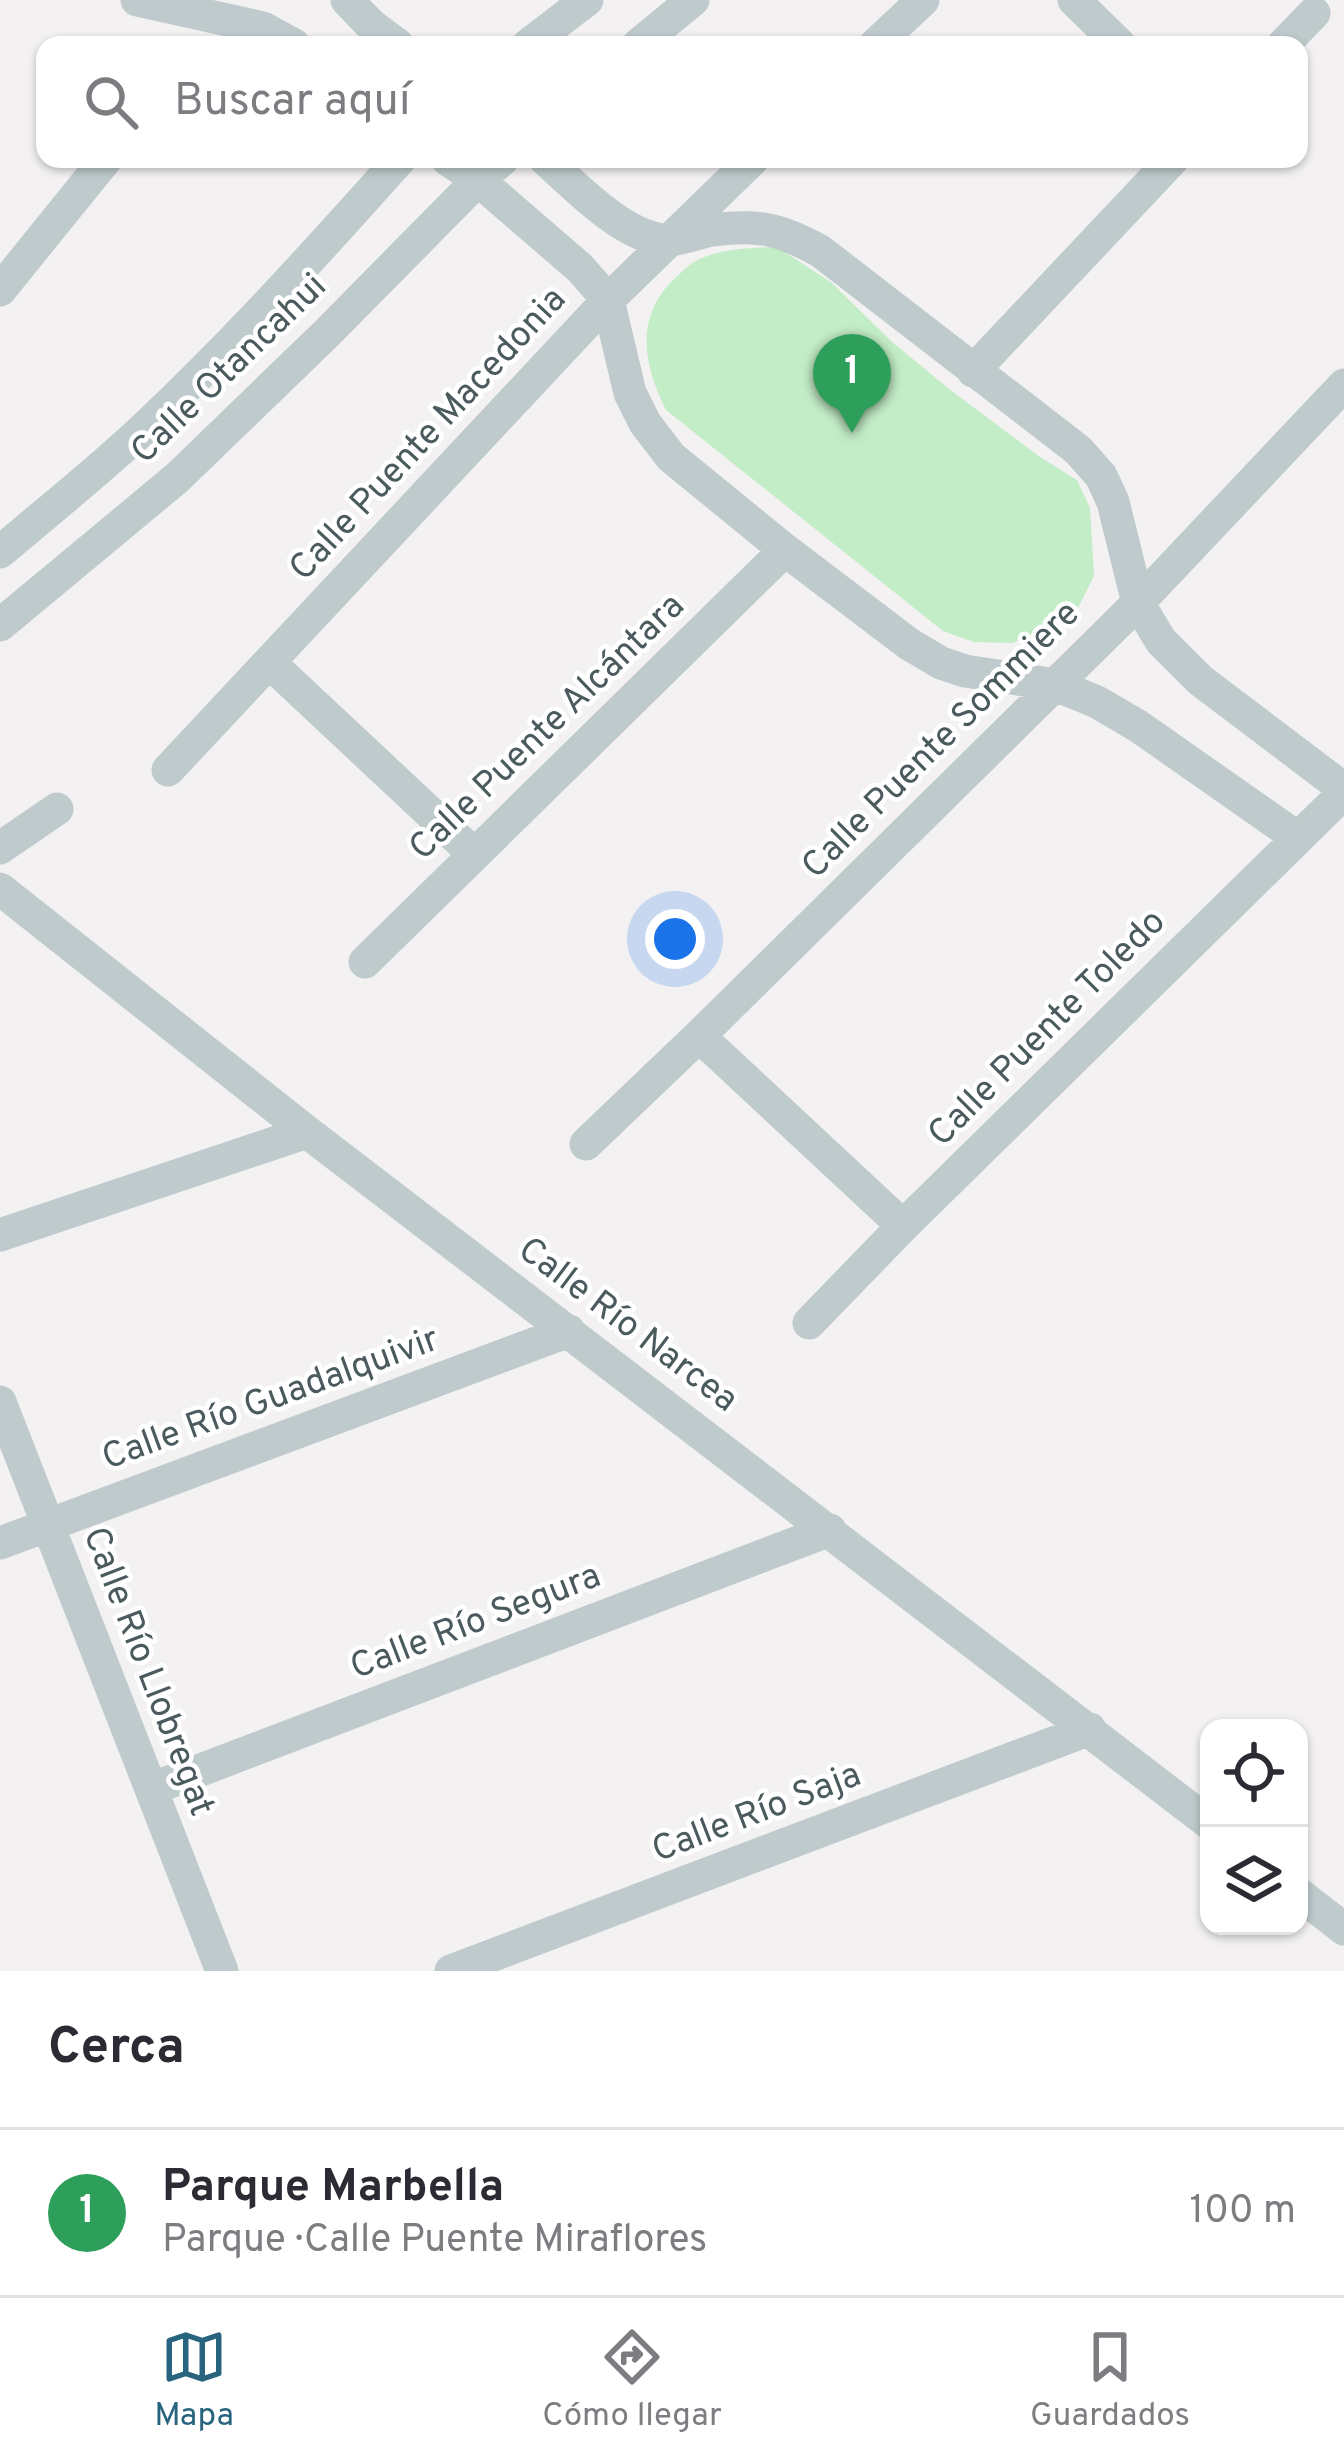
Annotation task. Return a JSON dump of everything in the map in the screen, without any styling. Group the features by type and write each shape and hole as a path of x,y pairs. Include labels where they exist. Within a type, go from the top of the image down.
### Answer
{"street":[{"path":"136,0 228,9 278,36"},
{"path":"347,0 386,36"},
{"path":"540,36 587,0"},
{"path":"649,36 693,0"},
{"path":"885,36 923,0"},
{"path":"1074,0 1111,36"},
{"path":"206,36 228,9"},
{"path":"1292,36 1314,13"},
{"path":"0,290 99,168"},
{"name":"Calle Otancahui","path":"0,552 138,434 206,368 392,168"},
{"name":"Calle Puente Macedonia","path":"168,770 608,300 743,168"},
{"path":"974,371 1165,168"},
{"path":"490,170 530,223 608,300 630,393 671,457 909,644 965,671 1055,685 1097,702 1298,838"},
{"name":"Calle Otancahui","path":"0,625 177,478 490,170"},
{"path":"530,223 548,214 561,199 557,170"},
{"path":"557,170 605,213 635,230 667,240 743,228 767,228 793,236 820,251 1078,450 1101,476 1114,502 1138,603 1161,641 1200,680 1344,791"},
{"name":"Calle Puente Sommiere","path":"586,1144 1138,603 1344,385"},
{"name":"Calle Puente Alcántara","path":"364,962 785,550"},
{"path":"270,663 473,854"},
{"name":"Calle Puente Toledo","path":"809,1323 1344,791"},
{"path":"0,848 57,808"},
{"name":"Calle Río Narcea","path":"0,889 307,1132 1200,1816"},
{"path":"699,1036 903,1226"},
{"path":"0,1235 307,1132"},
{"name":"Calle Río Guadalquivir","path":"0,1543 569,1331"},
{"name":"Calle Río Llobregat","path":"0,1402 222,1971"},
{"name":"Calle Río Segura","path":"151,1789 830,1530"},
{"name":"Calle Río Saja","path":"451,1971 1090,1729"},
{"path":"1308,1901 1344,1929"}],"green space":[{"path":"777,247 832,283 949,389 1077,480 1090,508 1094,576 1078,608 1013,643 974,642 943,631 666,410 652,377 647,343 652,311 661,295 686,268 704,257"}],"place":[{"name":"Parque Marbella","path":"852,433"}]}
